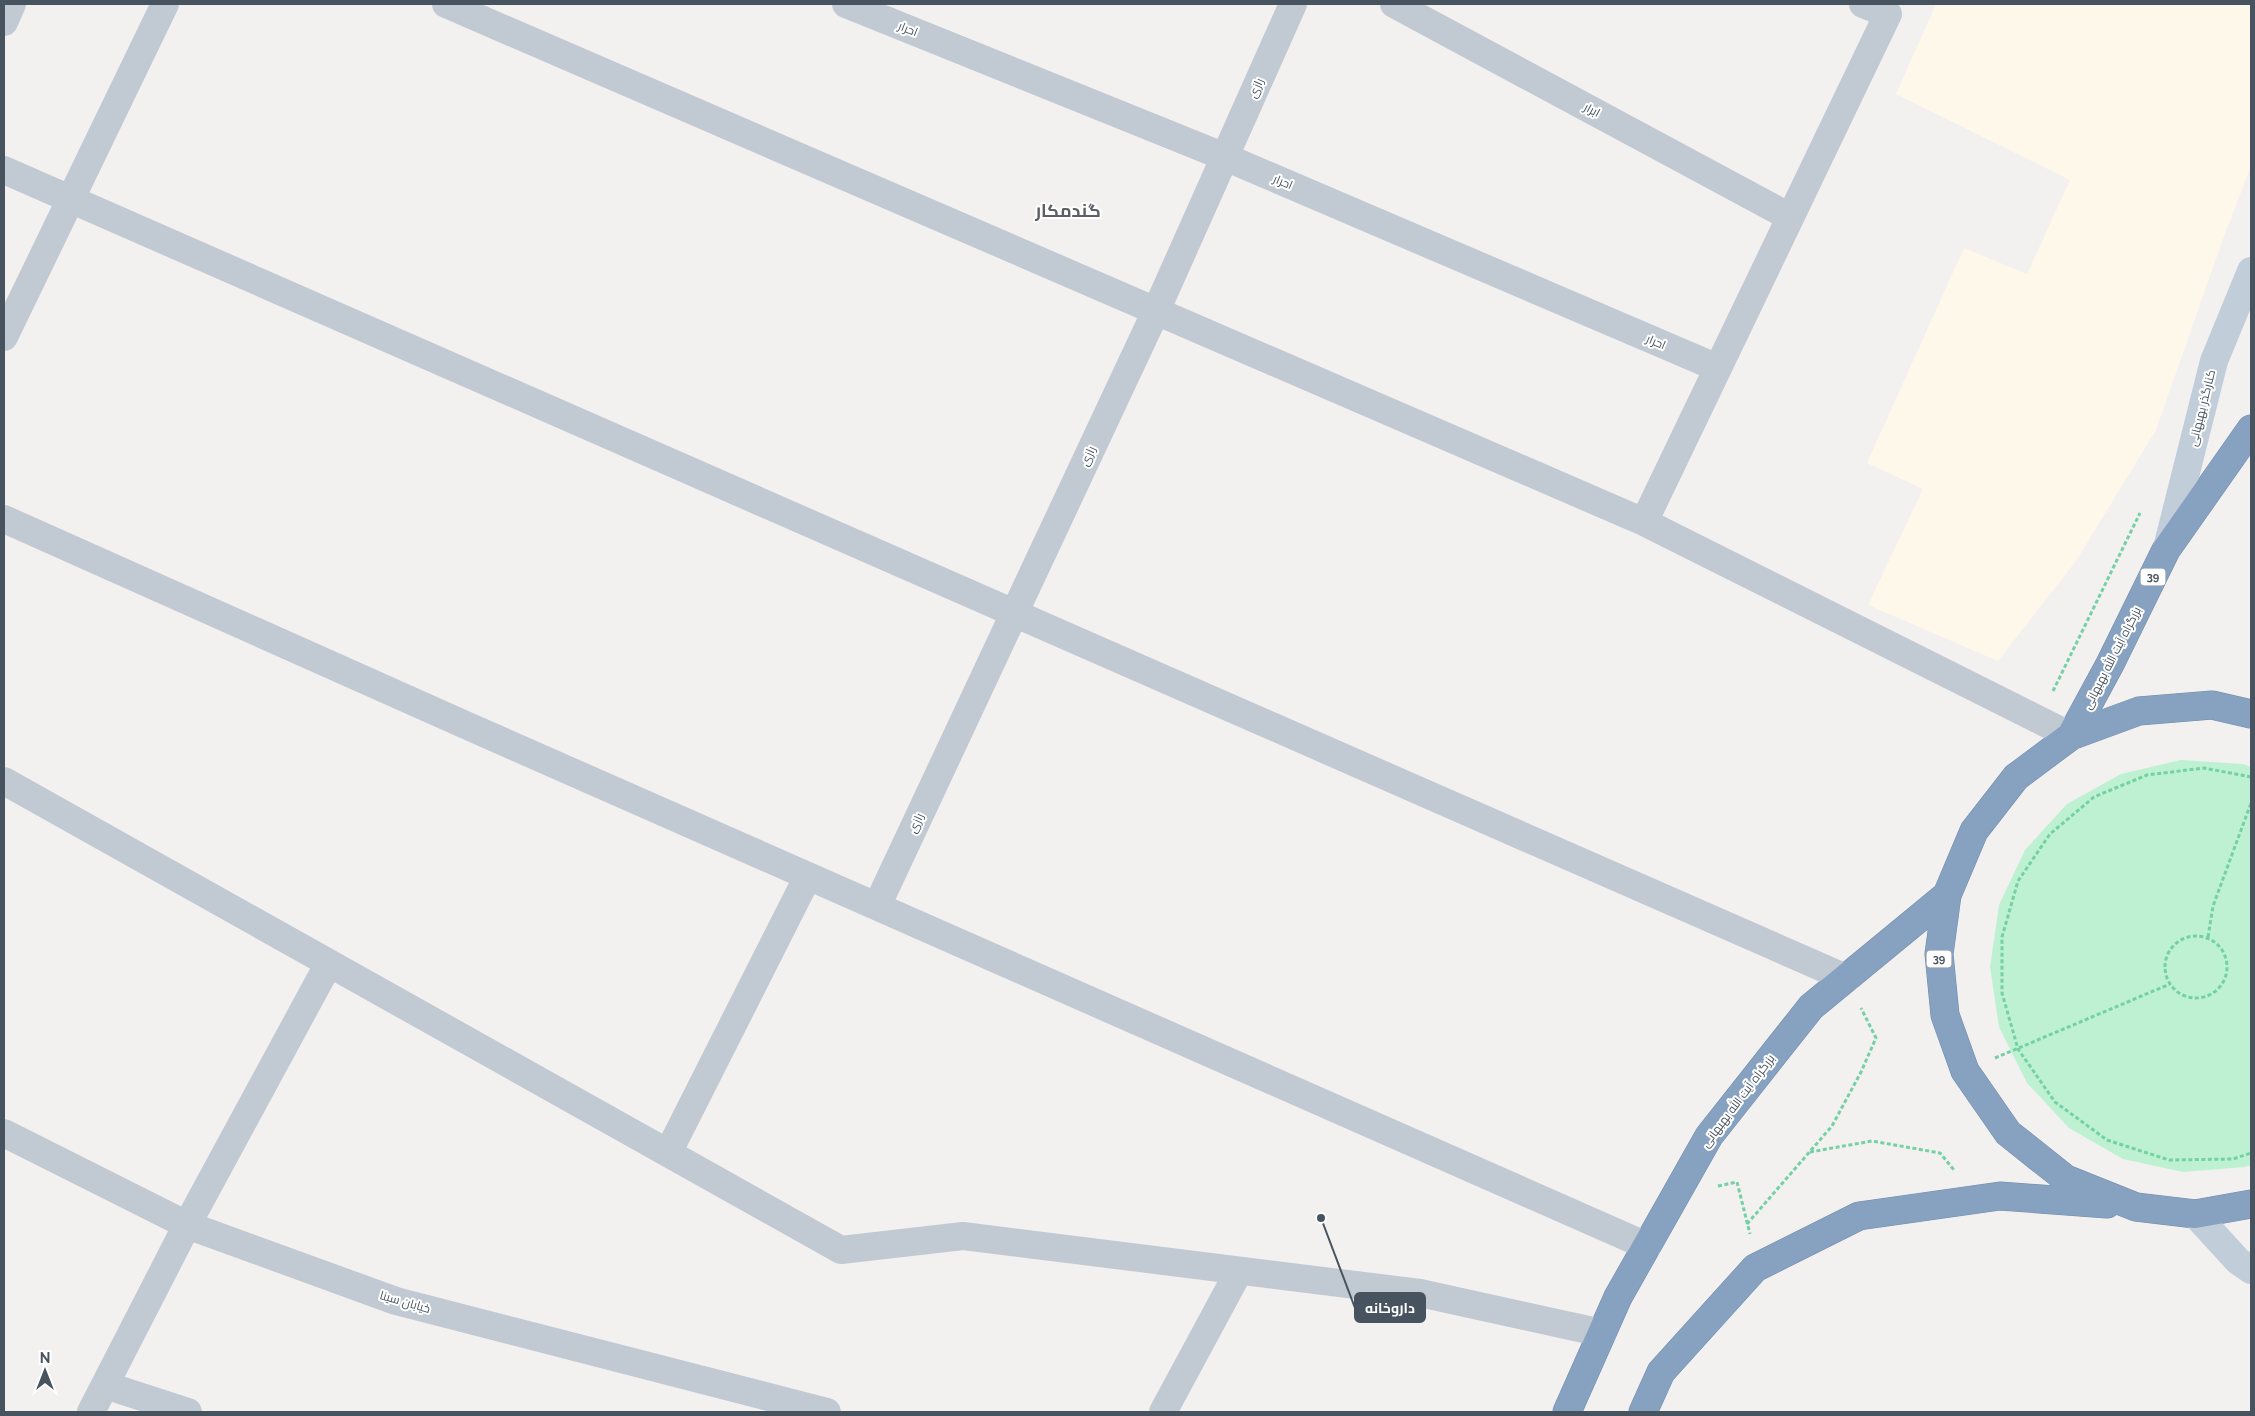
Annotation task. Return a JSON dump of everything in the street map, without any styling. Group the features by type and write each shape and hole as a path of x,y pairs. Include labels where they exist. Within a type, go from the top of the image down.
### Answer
{"highway":[{"name":"بزرگراه آیت الله بهبهانی","path":"2071,736 2110,664 2166,550 2251,428"},
{"name":"39","path":"2136,1207 2066,1179 2008,1133 1965,1071 1945,1014 1939,954 1947,895 1974,831 2016,777 2071,736 2139,711 2212,706 2251,714"},
{"name":"بزرگراه آیت الله بهبهانی","path":"1567,1412 1618,1297 1709,1136 1811,1007 1947,895"},
{"name":"39","path":"1643,1412 1661,1372 1754,1268 1859,1216 2000,1196 2136,1207 2195,1214 2251,1204"}],"street":[{"path":"4,22 12,4"},
{"path":"4,337 165,4"},
{"path":"446,4 1644,522 2071,736"},
{"name":"احرار","path":"846,4 1225,157 1718,368"},
{"name":"رازی","path":"877,906 1156,311 1294,4"},
{"name":"ابرار","path":"1394,4 1790,217"},
{"path":"1644,522 1890,9 1863,4"},
{"path":"4,170 1846,978"},
{"name":"کنارگذر بهبهانی","path":"2166,550 2214,361 2251,271"},
{"path":"4,519 1647,1246"},
{"path":"4,781 841,1250 963,1236 1420,1294 1602,1333"},
{"path":"668,1152 808,876"},
{"path":"91,1412 187,1225 329,963"},
{"name":"خیابان سینا","path":"4,1133 187,1225 396,1301 827,1412"},
{"path":"2195,1214 2238,1261 2251,1270"},
{"path":"1164,1412 1239,1271"},
{"path":"105,1385 188,1412"}],"path":[{"path":"2039,720 2144,505"},
{"path":"2251,777 2204,768 2147,775 2094,797 2050,834 2018,881 2002,937 2002,994 2018,1049 2055,1102 2107,1140 2169,1160 2234,1159 2251,1153"},
{"path":"2208,937 2213,906 2251,803"},
{"path":"2188,936 2208,937 2223,950 2228,968 2222,987 2205,998 2185,996 2170,984 2165,966 2172,947 2188,936"},
{"path":"1747,1224 1832,1126 1861,1072 1876,1038 1846,978"},
{"path":"1965,1071 2170,984"},
{"path":"1809,1152 1872,1141 1940,1153 1977,1200"},
{"path":"1676,1194 1738,1182 1747,1224 1760,1266"}],"shaded area":[{"path":"1936,4 2251,4 2251,166 2223,239 2156,430 2076,561 1998,661 1868,605 1923,489 1867,463 1964,248 2027,274 2070,180 1896,94"}],"green space":[{"path":"2181,760 2243,764 2251,767 2251,1165 2183,1172 2123,1159 2069,1128 2027,1083 1999,1027 1990,967 1999,905 2025,850 2067,804 2121,774"}],"place":[{"name":"داروخانه","path":"1321,1218"}],"district":[{"name":"گندمکار","path":"1068,210"}]}
